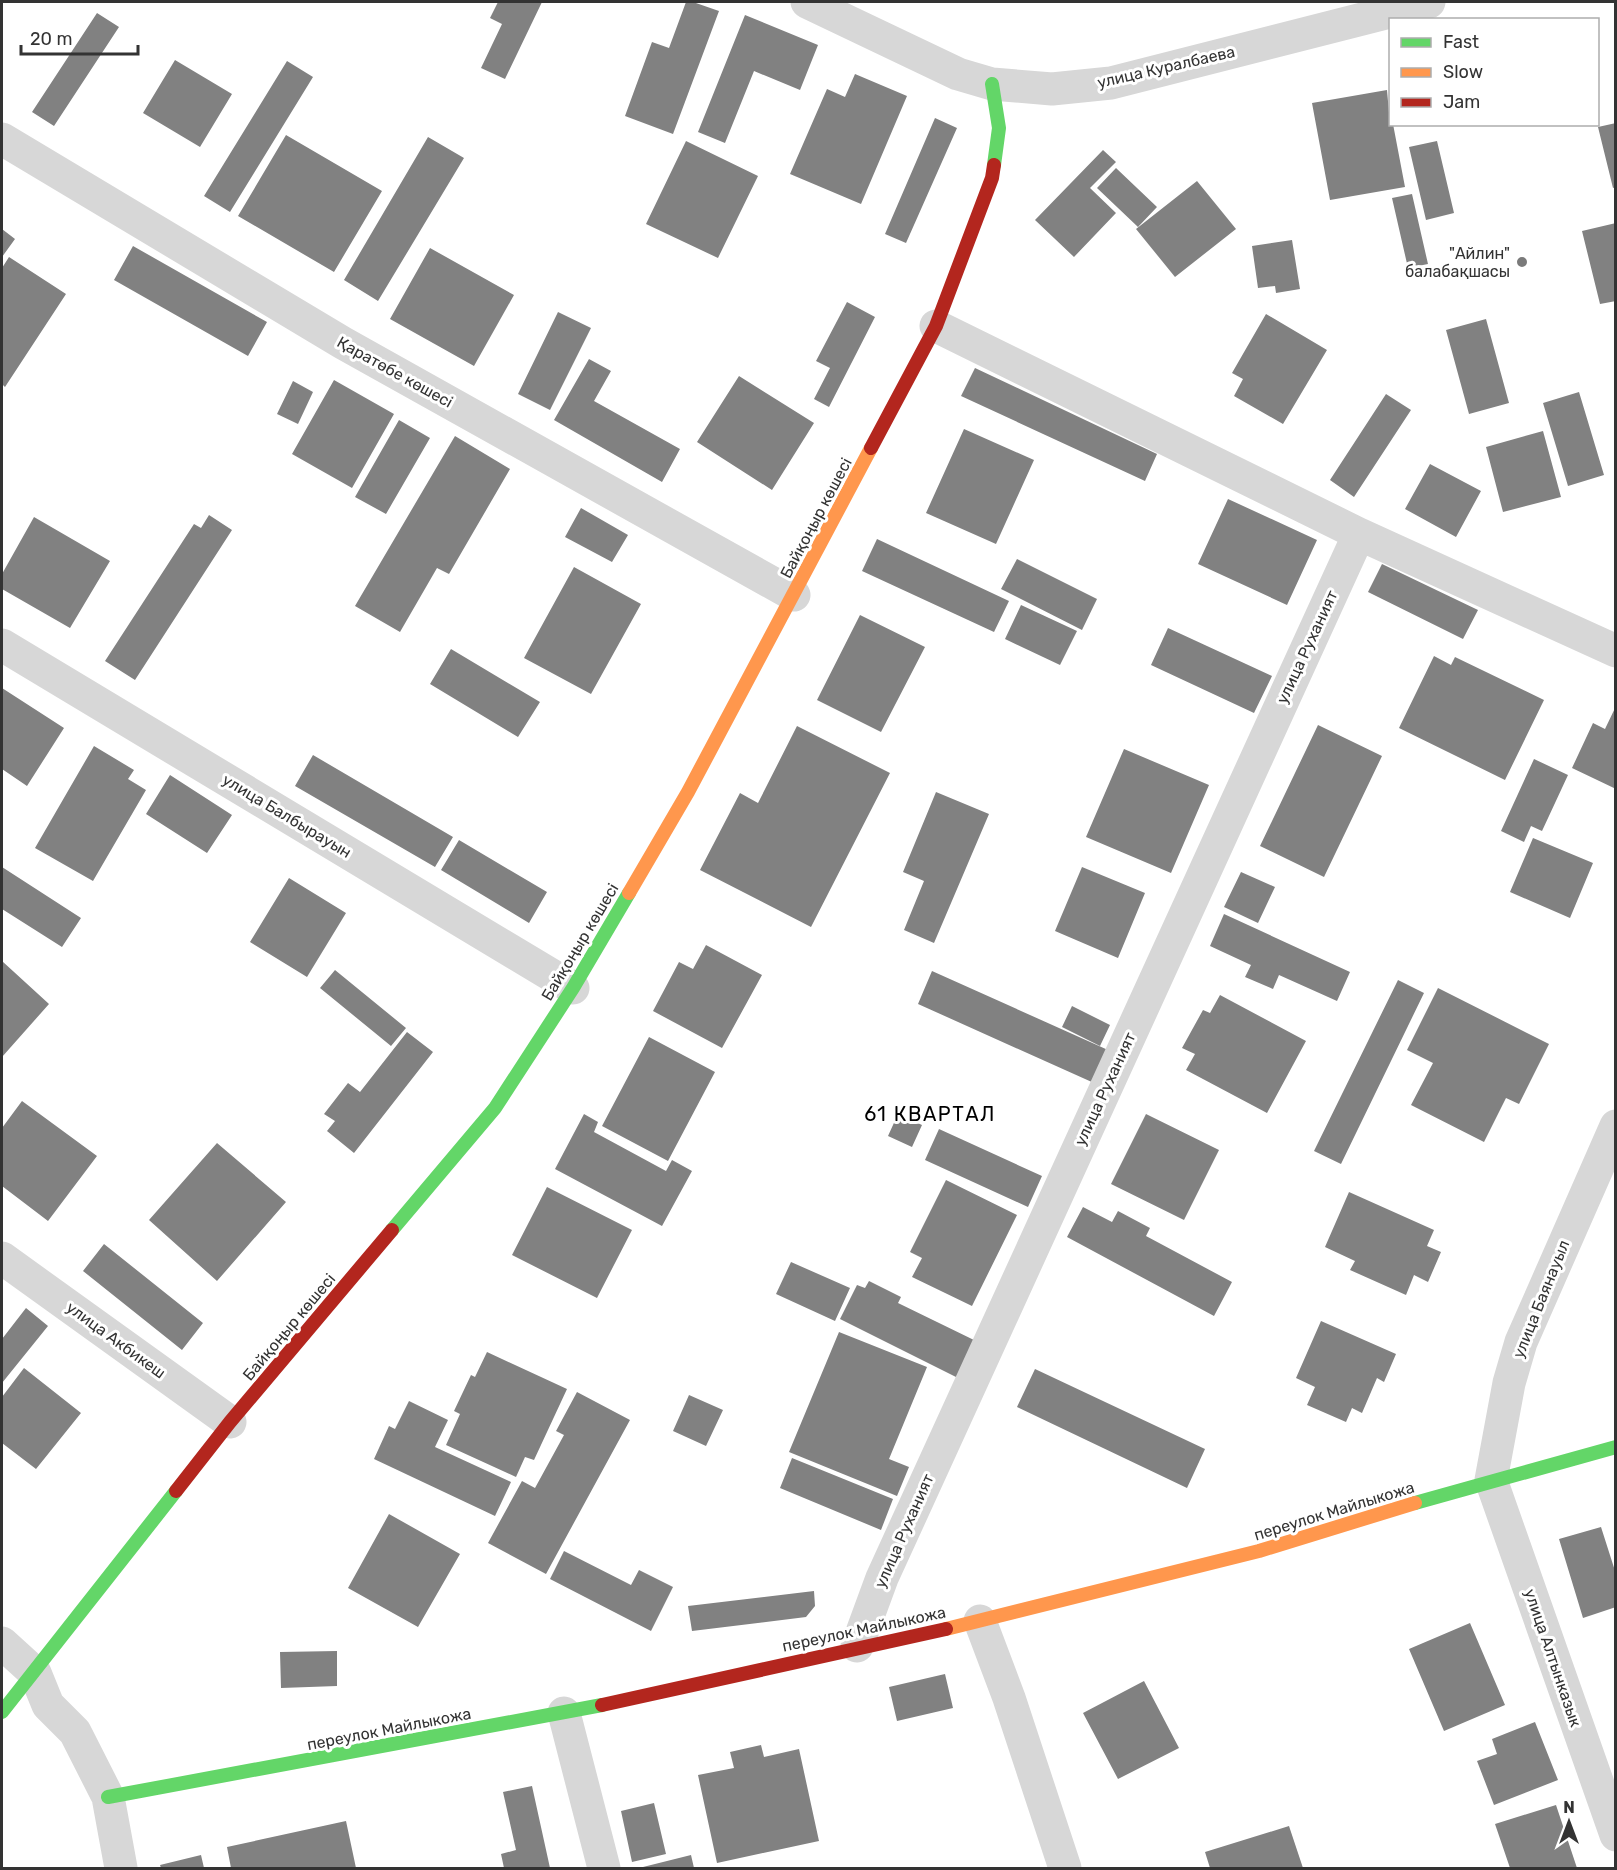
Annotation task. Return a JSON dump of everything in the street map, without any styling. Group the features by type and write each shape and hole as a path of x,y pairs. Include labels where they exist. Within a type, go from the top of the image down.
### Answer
{"street":[{"name":"улица Куралбаева","path":"807,2 958,74 992,84 1052,89 1111,83 1430,2"},
{"name":"Байқоңыр көшесі","path":"2,1712 35,1673 230,1422 495,1108 573,988 688,792 936,326 992,178 999,128 992,84"},
{"name":"Қаратөбе көшесі","path":"2,139 343,343 794,595"},
{"path":"936,326 1359,534 1616,651"},
{"name":"улица Руханият","path":"857,1646 887,1567 1359,534"},
{"name":"улица Балбырауын","path":"2,645 573,988"},
{"name":"улица Баянауыл","path":"1491,1480 1509,1383 1521,1342 1616,1126"},
{"name":"улица Акбикеш","path":"2,1258 230,1422"},
{"name":"переулок Майлыкожа","path":"108,1797 564,1713 857,1646 980,1621 1259,1551 1491,1480 1616,1447"},
{"name":"улица Алтынказык","path":"1491,1480 1616,1835"},
{"path":"980,1621 1009,1698 1065,1869"},
{"path":"2,1643 35,1673 48,1705 75,1732 108,1797 121,1869"},
{"path":"564,1713 604,1869"}],"building":[{"path":"498,2 542,2 505,79 481,68 502,24 490,18"},
{"path":"686,2 693,2 719,11 673,134 625,116 652,42 669,48"},
{"path":"97,13 119,27 54,126 32,112"},
{"path":"745,15 818,45 800,90 754,71 725,143 698,132"},
{"path":"175,60 232,94 200,147 143,113"},
{"path":"287,61 313,77 230,212 204,196"},
{"path":"855,74 907,96 861,204 790,174 827,89 845,97"},
{"path":"1387,90 1389,126 1393,126 1405,187 1330,200 1312,103"},
{"path":"935,118 957,128 906,243 885,234"},
{"path":"1616,123 1616,187 1613,188 1598,127"},
{"path":"286,135 382,191 334,272 238,216"},
{"path":"428,137 464,158 378,301 344,280"},
{"path":"686,141 758,176 718,258 646,224"},
{"path":"1437,141 1454,213 1426,220 1409,147"},
{"path":"1103,150 1116,162 1090,188 1116,213 1074,257 1035,220"},
{"path":"1116,168 1157,207 1138,227 1097,188"},
{"path":"1197,181 1236,229 1175,277 1136,229"},
{"path":"1412,194 1428,264 1408,268 1392,198"},
{"path":"1616,223 1616,301 1600,304 1582,231"},
{"path":"2,229 15,239 2,257"},
{"path":"1292,240 1300,289 1276,293 1275,286 1258,288 1252,246"},
{"path":"133,246 267,322 248,356 114,280"},
{"path":"430,248 514,295 474,366 390,319"},
{"path":"9,257 66,294 5,387 2,384 2,268"},
{"path":"847,302 875,317 829,407 814,399 830,368 816,361"},
{"path":"558,312 591,328 550,410 518,394"},
{"path":"1266,314 1327,350 1283,424 1234,396 1243,379 1232,373"},
{"path":"1486,319 1509,403 1469,414 1446,330"},
{"path":"589,359 611,371 594,401 680,449 662,482 554,420"},
{"path":"975,368 1157,454 1145,481 961,396"},
{"path":"739,376 814,423 772,490 697,442"},
{"path":"334,380 394,414 352,488 292,454"},
{"path":"293,381 313,392 298,424 277,414"},
{"path":"1579,392 1604,475 1568,486 1543,403"},
{"path":"1386,394 1411,410 1354,497 1330,480"},
{"path":"399,420 430,438 386,514 355,497"},
{"path":"964,429 1034,460 996,544 926,513"},
{"path":"1543,431 1561,497 1503,512 1486,447"},
{"path":"455,436 510,469 449,574 437,568 400,632 355,606"},
{"path":"1430,464 1481,491 1456,537 1405,509"},
{"path":"1228,499 1317,540 1287,605 1198,564"},
{"path":"581,508 628,535 612,562 565,537"},
{"path":"209,515 232,530 135,680 105,661 194,524 201,528"},
{"path":"34,517 110,561 70,628 2,589 2,574"},
{"path":"877,539 1009,601 994,632 862,571"},
{"path":"1017,559 1097,599 1082,630 1001,589"},
{"path":"1382,564 1478,610 1463,639 1368,592"},
{"path":"574,567 641,604 591,694 524,658"},
{"path":"1021,605 1077,631 1060,665 1005,639"},
{"path":"860,615 925,647 881,732 817,700"},
{"path":"1168,628 1272,676 1254,713 1151,665"},
{"path":"451,649 540,702 518,737 430,684"},
{"path":"1434,656 1451,665 1455,657 1544,700 1505,780 1399,728"},
{"path":"2,688 64,728 27,786 2,769"},
{"path":"1616,706 1616,789 1572,768 1593,723 1605,729"},
{"path":"1318,725 1382,756 1324,877 1260,846"},
{"path":"797,726 890,773 811,927 700,870 740,793 758,803"},
{"path":"94,746 134,770 128,779 146,790 93,881 35,848"},
{"path":"1124,749 1209,785 1171,873 1086,837"},
{"path":"313,755 453,837 435,867 295,786"},
{"path":"1534,759 1568,775 1542,831 1531,826 1524,842 1501,831"},
{"path":"170,775 232,815 207,853 146,814"},
{"path":"936,792 989,814 934,943 904,930 924,881 903,872"},
{"path":"1533,838 1593,863 1570,918 1510,892"},
{"path":"459,840 547,892 529,923 441,870"},
{"path":"2,867 81,918 62,947 2,909"},
{"path":"1082,867 1145,893 1118,958 1055,931"},
{"path":"1241,872 1275,887 1258,923 1224,907"},
{"path":"289,878 346,913 307,977 250,942"},
{"path":"1224,914 1350,972 1337,1001 1279,975 1273,989 1245,977 1251,965 1210,946"},
{"path":"706,945 762,975 722,1048 653,1011 679,962 693,969"},
{"path":"2,961 49,1004 2,1057"},
{"path":"335,970 406,1028 391,1046 320,988"},
{"path":"932,971 1108,1050 1094,1083 918,1004"},
{"path":"1398,980 1424,993 1341,1164 1314,1151"},
{"path":"1438,988 1549,1044 1519,1104 1506,1098 1484,1142 1411,1105 1433,1063 1407,1050"},
{"path":"1220,995 1306,1041 1267,1113 1186,1070 1195,1054 1182,1048 1203,1010 1210,1013"},
{"path":"1072,1006 1110,1025 1100,1046 1062,1027"},
{"path":"407,1032 433,1052 354,1153 327,1131 335,1121 324,1114 348,1083 360,1092"},
{"path":"649,1037 715,1072 668,1161 602,1126"},
{"path":"22,1101 97,1156 48,1221 2,1186 2,1128"},
{"path":"584,1114 598,1122 594,1132 666,1171 672,1160 692,1171 662,1226 555,1169"},
{"path":"898,1114 922,1125 912,1147 888,1136"},
{"path":"1146,1114 1219,1150 1184,1220 1111,1184"},
{"path":"939,1129 1042,1176 1028,1207 925,1160"},
{"path":"217,1143 286,1202 217,1281 149,1220"},
{"path":"946,1180 1017,1215 972,1306 912,1277 922,1258 910,1252"},
{"path":"547,1187 632,1230 597,1298 512,1255"},
{"path":"1349,1192 1434,1230 1427,1246 1441,1252 1428,1282 1414,1275 1406,1295 1350,1270 1355,1261 1325,1247"},
{"path":"1083,1207 1112,1222 1118,1211 1150,1228 1146,1236 1232,1282 1214,1316 1067,1237"},
{"path":"104,1244 203,1323 182,1350 83,1271"},
{"path":"791,1262 850,1288 835,1321 776,1294"},
{"path":"869,1281 901,1297 898,1303 976,1341 958,1378 840,1319 857,1285 865,1288"},
{"path":"26,1308 48,1326 2,1383 2,1339"},
{"path":"1321,1321 1396,1354 1384,1382 1377,1378 1362,1413 1352,1408 1346,1422 1307,1405 1315,1387 1296,1378"},
{"path":"839,1332 927,1367 889,1459 909,1467 897,1496 789,1452"},
{"path":"487,1352 567,1389 534,1460 525,1457 516,1477 446,1445 460,1414 454,1411 471,1375 475,1377"},
{"path":"24,1368 81,1413 36,1469 2,1443 2,1397"},
{"path":"1035,1369 1205,1449 1187,1488 1017,1407"},
{"path":"577,1392 630,1420 546,1574 488,1543 522,1481 535,1488 564,1435 556,1431"},
{"path":"689,1395 723,1410 706,1446 673,1431"},
{"path":"409,1401 448,1420 435,1447 511,1482 495,1516 374,1459 389,1426 395,1429"},
{"path":"792,1458 893,1499 881,1530 780,1488"},
{"path":"389,1514 460,1554 418,1627 348,1588"},
{"path":"1601,1527 1616,1574 1616,1607 1583,1618 1559,1539"},
{"path":"564,1551 631,1585 639,1570 673,1587 651,1631 550,1579"},
{"path":"814,1591 815,1606 806,1617 692,1631 688,1606"},
{"path":"1470,1623 1505,1705 1444,1731 1409,1649"},
{"path":"337,1651 337,1686 281,1688 280,1652"},
{"path":"945,1674 953,1708 897,1721 889,1687"},
{"path":"1144,1681 1179,1748 1118,1779 1083,1713"},
{"path":"1535,1722 1558,1780 1494,1805 1477,1761 1497,1754 1492,1739"},
{"path":"761,1745 764,1757 799,1749 819,1841 717,1863 698,1775 734,1768 730,1752"},
{"path":"532,1786 550,1868 504,1868 501,1854 516,1850 503,1792"},
{"path":"654,1803 666,1854 632,1862 621,1811"},
{"path":"1556,1805 1577,1868 1510,1868 1495,1824"},
{"path":"346,1821 356,1868 231,1868 227,1847"},
{"path":"1289,1826 1303,1868 1210,1868 1205,1852"},
{"path":"201,1855 204,1868 161,1868 160,1865"},
{"path":"691,1855 694,1868 639,1868"}],"traffic: fast":[{"path":"992,84 999,128 994,165"},
{"path":"392,1230 495,1108 573,988 629,893"},
{"path":"1415,1503 1616,1447"},
{"path":"2,1712 176,1491"},
{"path":"108,1797 602,1705"}],"traffic: slow":[{"path":"629,893 688,792 871,448"},
{"path":"946,1629 1259,1551 1415,1503"}],"traffic: jam":[{"path":"871,448 936,326 992,178 994,165"},
{"path":"176,1491 230,1422 392,1230"},
{"path":"602,1705 946,1629"}],"place":[{"name":"\"Айлин\" балабақшасы","path":"1522,262"}],"district":[{"name":"61 КВАРТАЛ","path":"930,1114"}]}
